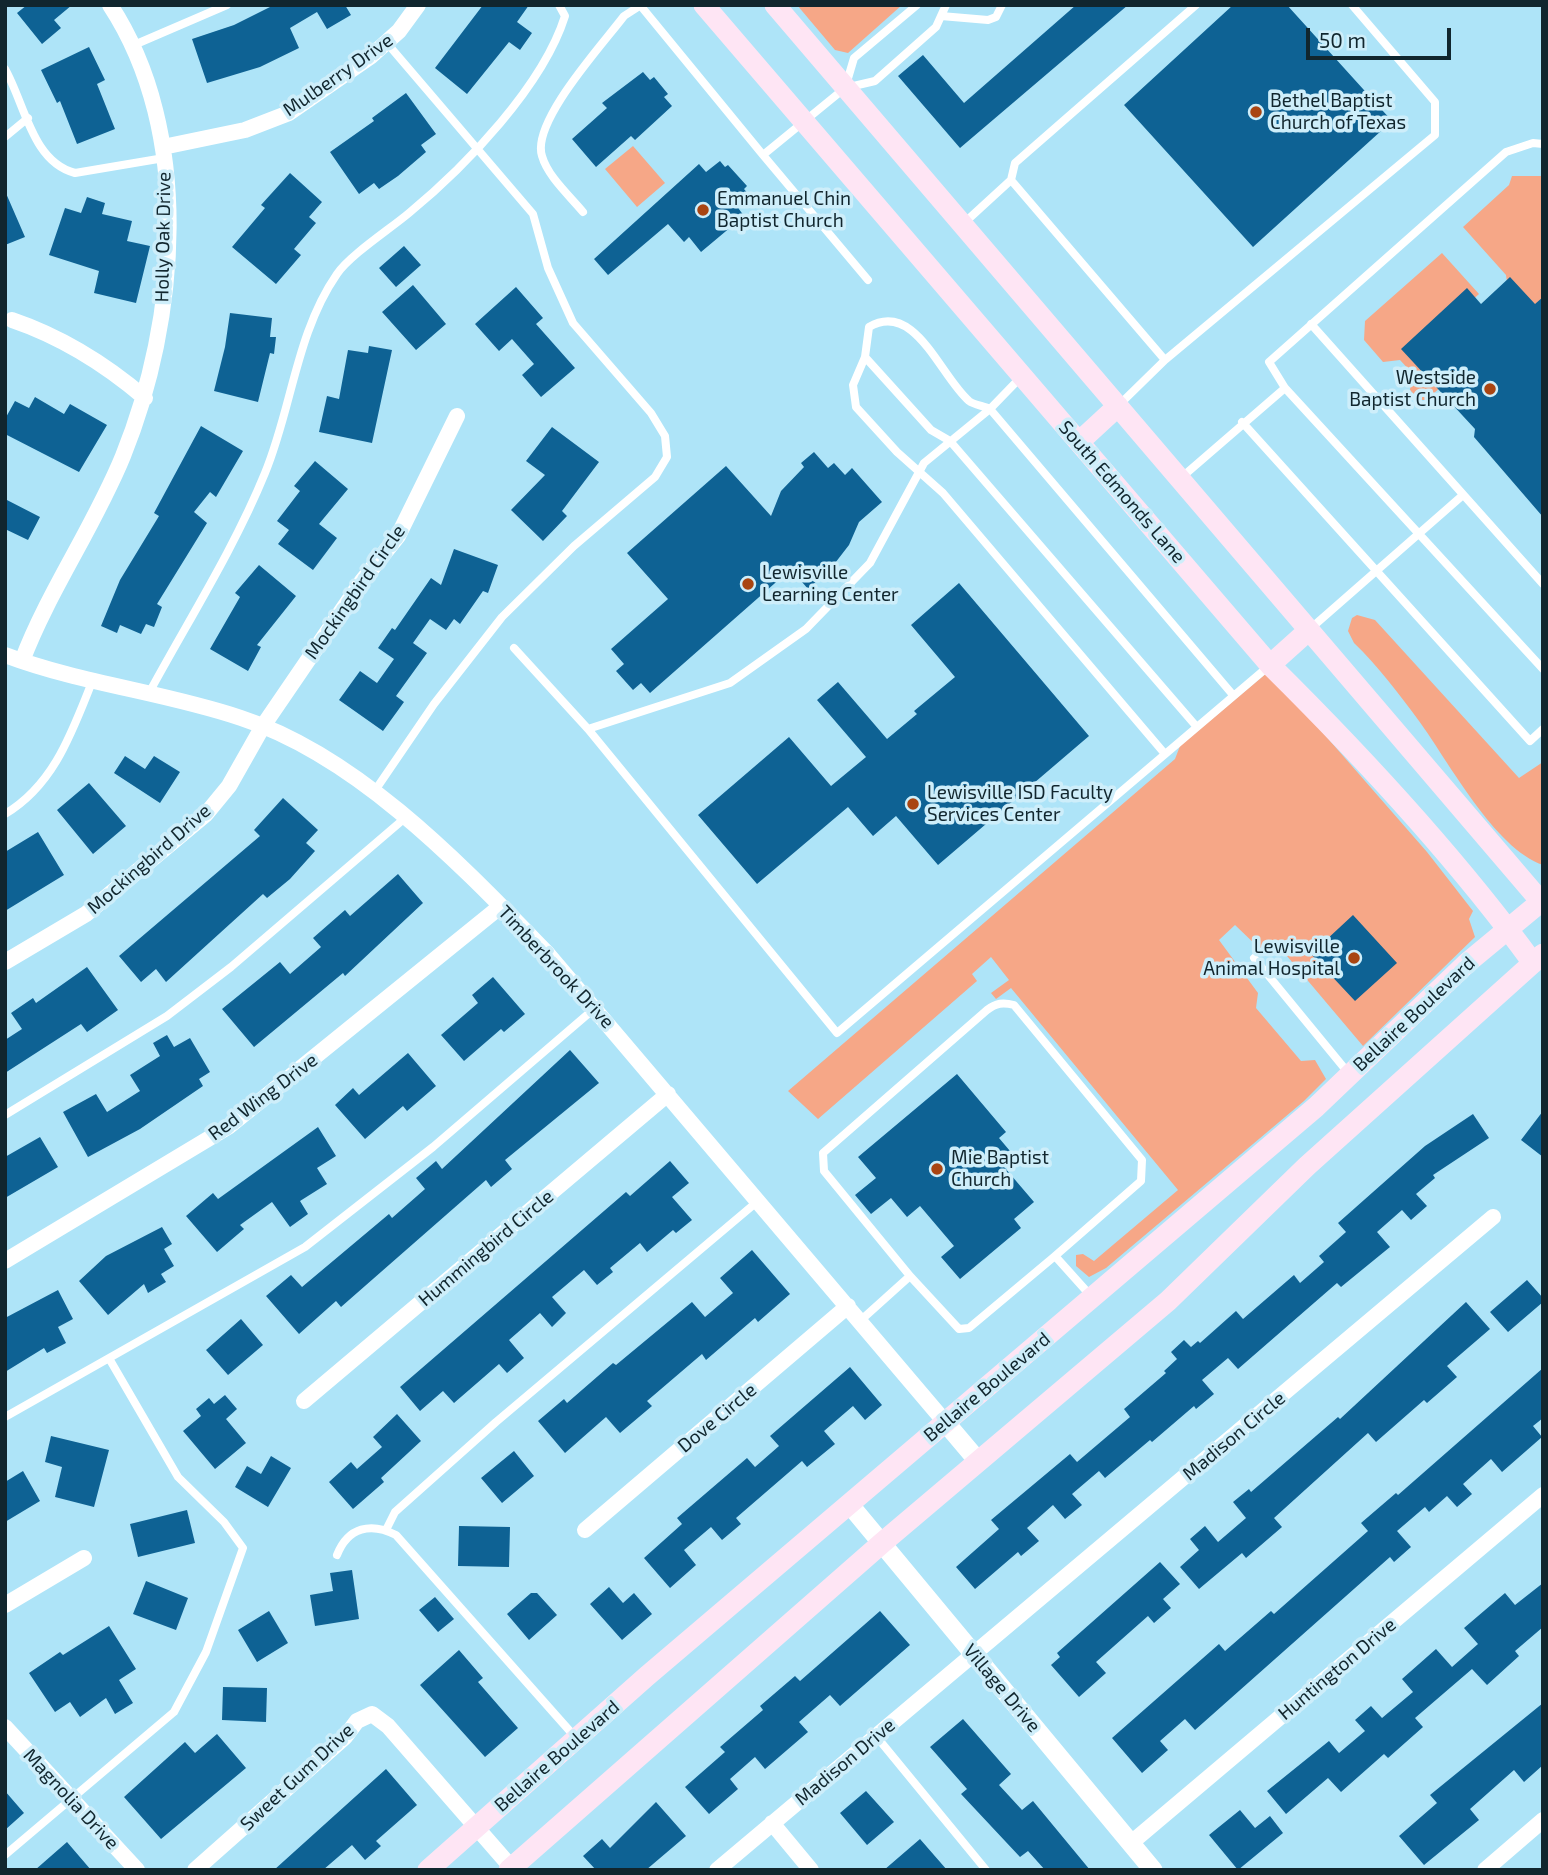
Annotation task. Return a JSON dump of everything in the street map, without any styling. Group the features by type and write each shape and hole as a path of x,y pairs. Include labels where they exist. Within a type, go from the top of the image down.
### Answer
{"main road":[{"name":"South Edmonds Lane","path":"704,5 1270,665 1348,741 1539,964"},
{"path":"775,5 1542,902"},
{"path":"1079,442 1118,406"},
{"path":"1270,665 1309,630"},
{"name":"Bellaire Boulevard","path":"428,1870 576,1738 1316,1107 1467,963 1542,902"},
{"name":"Bellaire Boulevard","path":"510,1868 882,1543 1168,1301 1307,1166 1539,964"}],"street":[{"name":"Holly Oak Drive","path":"22,661 33,631 122,459 145,398 155,361 166,286 163,153 158,121 134,45 110,5"},
{"name":"Mulberry Drive","path":"163,153 245,130 289,113 386,43 418,5"},
{"path":"12,320 40,329 104,363 145,398"},
{"name":"Mockingbird Circle","path":"263,726 362,582 398,536 457,416"},
{"name":"Timberbrook Drive","path":"5,655 92,682 222,712 263,726 312,748 374,792 501,906 595,1008 978,1461"},
{"name":"Mockingbird Drive","path":"5,962 86,915 206,814 229,786 263,726"},
{"name":"Red Wing Drive","path":"5,1261 228,1127 501,906"},
{"name":"Hummingbird Circle","path":"304,1401 668,1094"},
{"name":"Madison Circle","path":"974,1654 1493,1217"},
{"name":"Dove Circle","path":"586,1530 848,1306"},
{"name":"Huntington Drive","path":"1131,1843 1543,1495"},
{"name":"Village Drive","path":"850,1506 1153,1870"},
{"path":"5,1605 84,1558"},
{"name":"Madison Drive","path":"717,1870 974,1654"},
{"name":"Sweet Gum Drive","path":"195,1870 345,1737 357,1721 372,1714 388,1726 510,1868"},
{"name":"Magnolia Drive","path":"5,1727 137,1870"},
{"path":"1485,1870 1543,1819"},
{"path":"772,1823 811,1870"}],"lane":[{"path":"134,45 227,5"},
{"path":"148,695 266,472 314,312 338,272 446,183 479,147 540,70 558,39 565,16 559,5"},
{"path":"845,88 854,58 917,5"},
{"path":"763,155 845,88 875,81 936,27 946,5"},
{"path":"940,16 988,20 996,17 1002,5"},
{"path":"962,224 1011,180 1015,163 1196,5"},
{"path":"1118,406 1165,360 1434,135 1435,102 1352,5"},
{"path":"583,212 551,174 542,156 541,138 550,116 624,16 639,6 868,280"},
{"path":"374,792 434,704 502,617 574,545 655,477 667,457 665,436 651,413 573,323 548,268 533,214 479,147 386,43"},
{"path":"5,69 29,118 37,142 50,160 62,170 75,173 163,153"},
{"path":"5,137 29,118"},
{"path":"1543,144 1533,143 1506,152 1269,362 1284,388 1543,669"},
{"path":"1011,180 1165,360"},
{"path":"1165,754 943,493 856,407 853,385 865,357 869,327 881,320 897,320 911,330 971,402 990,408 1233,695"},
{"path":"1311,324 1543,584"},
{"path":"865,357 931,430 950,440 1196,726"},
{"path":"588,729 730,683 806,629 870,563 924,463 990,408 1022,376"},
{"path":"1180,479 1284,388"},
{"path":"1242,422 1530,741 1543,729"},
{"path":"1309,630 1464,495"},
{"path":"514,648 588,729 837,1033 1270,665"},
{"path":"5,814 44,781 66,749 92,682"},
{"path":"5,1115 167,1016 231,967 405,818"},
{"path":"1254,958 1350,1074"},
{"path":"994,1004 1014,1005 1142,1160 1142,1181 1055,1256 968,1328 959,1329 824,1171 823,1153 994,1004"},
{"path":"5,1417 110,1360 305,1247 433,1147 595,1008"},
{"path":"386,1530 394,1512 485,1431 758,1200"},
{"path":"1055,1256 1092,1298"},
{"path":"860,1321 911,1276"},
{"path":"5,1855 174,1712 206,1652 243,1548 224,1522 178,1477 110,1360"},
{"path":"337,1555 342,1543 359,1530 380,1527 396,1535 576,1738"},
{"path":"876,1736 986,1870"}],"shaded area":[{"path":"797,5 902,5 848,53 835,50"},
{"path":"633,146 665,183 637,207 605,169"},
{"path":"1512,176 1543,176 1543,331 1512,317 1506,275 1463,227 1509,185"},
{"path":"1442,253 1479,294 1414,354 1441,387 1426,400 1419,400 1410,390 1412,373 1400,360 1383,362 1364,340 1365,321"},
{"path":"1357,615 1375,620 1519,778 1543,762 1543,865 1525,856 1490,823 1404,701 1354,643 1348,631 1352,618"},
{"path":"1269,671 1427,852 1473,911 1469,919 1475,937 1363,1046 1276,943 1259,948 1235,925 1219,940 1258,993 1256,1008 1301,1061 1315,1060 1326,1079 1304,1101 1106,1268 1089,1277 1076,1266 1076,1255 1083,1254 1094,1261 1178,1190 1011,988 996,999 991,993 1009,980 991,957 972,974 977,981 818,1119 788,1091 1175,759 1180,746"}],"building":[{"path":"27,5 72,5 54,20 61,28 42,44 17,13"},
{"path":"274,5 345,5 351,15 327,29 317,12 290,28 299,48 260,67 207,83 192,39 234,25"},
{"path":"483,5 529,5 517,22 532,33 520,50 509,42 467,94 435,68"},
{"path":"1076,5 1128,5 960,148 898,76 923,55 964,103"},
{"path":"1233,5 1287,5 1392,121 1253,247 1124,105"},
{"path":"89,47 105,80 97,84 115,129 77,144 60,101 57,103 41,70"},
{"path":"643,72 650,80 654,77 668,94 664,97 672,106 635,140 631,136 596,167 572,139 607,108 602,103"},
{"path":"406,93 436,134 421,145 426,152 398,176 379,189 374,183 359,194 330,152 374,121 372,118"},
{"name":"Emmanuel Chin Baptist Church","path":"720,161 725,167 728,165 747,186 744,189 749,195 736,205 744,216 701,252 689,237 684,242 668,224 608,275 594,259 699,164 706,172"},
{"path":"290,173 322,202 309,217 316,223 294,249 301,255 276,284 232,247 265,208 261,205"},
{"path":"5,191 25,237 5,245"},
{"path":"87,197 105,203 102,214 132,221 127,241 150,246 136,303 94,293 99,271 49,255 65,208 81,213"},
{"path":"404,246 421,265 396,287 379,268"},
{"name":"Westside Baptist Church","path":"1510,277 1535,304 1543,297 1543,517 1474,437 1475,429 1401,349 1467,288 1481,304"},
{"path":"413,285 446,324 416,350 382,312"},
{"path":"516,287 543,318 536,324 575,368 541,397 522,375 534,364 512,339 499,351 475,324"},
{"path":"230,313 272,318 270,337 276,337 274,354 270,353 258,402 214,391"},
{"path":"369,346 392,350 372,443 319,432 327,396 339,399 348,350 368,353"},
{"path":"35,397 64,414 70,404 107,425 79,472 5,434 5,419 15,401 29,408"},
{"path":"201,426 243,451 216,497 210,492 194,512 207,523 157,604 162,607 154,627 146,624 141,634 120,625 117,633 101,626 120,580 159,516 154,513"},
{"path":"552,427 599,462 562,511 567,516 543,541 511,510 545,475 526,461"},
{"path":"814,452 828,468 834,463 845,475 852,468 882,502 859,522 849,545 832,567 808,589 791,569 650,693 641,683 633,690 616,671 624,664 611,649 668,599 627,553 726,466 771,516 781,491 804,467 801,463"},
{"path":"315,461 348,489 319,524 337,538 313,570 278,544 289,530 277,521 300,491 294,486"},
{"path":"5,499 40,517 28,540 5,529"},
{"path":"454,549 498,565 488,593 483,591 460,624 454,619 446,630 430,619 413,643 427,653 396,696 404,702 383,731 339,700 360,671 377,683 394,659 378,648 392,628 395,630 431,578 441,585"},
{"path":"259,565 296,596 257,645 261,647 248,671 210,649 240,597 235,593"},
{"path":"959,583 1089,736 938,865 896,816 873,836 848,807 757,884 698,815 789,737 831,786 866,757 817,700 838,682 887,739 917,714 914,711 955,677 911,625"},
{"path":"125,756 145,769 154,756 180,772 160,803 114,773"},
{"path":"89,783 126,826 93,854 57,810"},
{"path":"283,798 318,830 306,843 315,851 290,879 267,898 263,894 166,982 156,969 141,982 119,956 260,836 254,830"},
{"path":"38,832 64,875 5,911 5,852"},
{"path":"398,874 423,903 345,976 343,973 254,1047 222,1009 280,962 290,974 321,947 313,938 345,910 350,916"},
{"name":"Lewisville Animal Hospital","path":"1353,915 1397,963 1355,1001 1311,954"},
{"path":"87,967 118,1010 87,1032 81,1024 5,1073 5,1040 22,1029 11,1013 33,998 36,1003"},
{"path":"493,977 525,1014 504,1032 501,1029 464,1061 441,1035 478,1003 472,995"},
{"path":"167,1035 174,1047 190,1038 210,1072 199,1079 203,1086 140,1129 88,1157 63,1112 96,1094 107,1112 140,1091 130,1075 160,1056 153,1043"},
{"path":"570,1050 599,1083 505,1160 512,1169 491,1187 486,1180 341,1307 336,1301 299,1334 266,1296 291,1275 302,1287 389,1214 392,1218 425,1189 416,1178 436,1161 442,1169"},
{"path":"408,1053 436,1086 407,1111 403,1106 365,1139 335,1105 353,1088 359,1095"},
{"name":"Mie Baptist Church","path":"957,1074 1006,1132 999,1138 1010,1151 999,1161 1034,1202 1014,1219 1021,1228 960,1279 941,1257 954,1246 920,1206 907,1217 891,1198 871,1214 855,1195 876,1178 858,1157"},
{"path":"1543,1111 1543,1157 1521,1140"},
{"path":"1473,1114 1489,1138 1433,1175 1435,1178 1416,1194 1427,1206 1411,1220 1402,1210 1377,1232 1390,1247 1341,1287 1337,1283 1238,1369 1228,1358 1202,1380 1214,1394 1196,1409 1194,1406 1105,1478 1099,1471 1072,1494 1082,1505 1065,1519 1053,1505 1027,1528 1039,1541 1021,1556 1018,1552 975,1589 956,1567 999,1529 991,1520 1070,1454 1077,1462 1130,1417 1124,1409 1166,1373 1164,1371 1177,1359 1171,1352 1184,1340 1191,1347 1198,1341 1200,1343 1236,1311 1243,1319 1294,1275 1300,1283 1324,1262 1319,1256 1346,1232 1338,1223 1425,1146"},
{"path":"318,1127 336,1156 317,1168 327,1184 300,1201 308,1214 290,1227 272,1202 240,1225 244,1229 217,1252 186,1216 213,1193 218,1199"},
{"path":"40,1137 58,1167 5,1198 5,1157"},
{"path":"670,1161 689,1183 672,1197 692,1220 676,1233 673,1230 647,1252 640,1243 610,1268 613,1272 597,1285 584,1270 552,1297 566,1313 552,1327 540,1313 509,1340 524,1358 507,1373 499,1364 454,1403 443,1391 420,1411 400,1387 626,1192 630,1196"},
{"path":"162,1227 172,1244 164,1249 174,1266 161,1274 166,1282 148,1293 144,1284 108,1315 79,1281 106,1256"},
{"path":"752,1250 790,1294 758,1322 755,1318 706,1360 702,1354 647,1401 652,1406 620,1433 606,1417 565,1453 538,1421 564,1399 567,1403 613,1363 616,1365 692,1302 705,1317 733,1293 720,1278"},
{"path":"1527,1280 1543,1298 1543,1302 1508,1332 1490,1312"},
{"path":"58,1290 73,1319 58,1327 66,1343 47,1353 44,1348 5,1372 5,1318"},
{"path":"1466,1302 1490,1329 1447,1366 1457,1377 1427,1403 1424,1400 1376,1442 1368,1433 1274,1518 1282,1527 1246,1558 1242,1553 1199,1589 1180,1567 1199,1550 1190,1539 1205,1526 1218,1542 1246,1518 1233,1502 1249,1489 1251,1492 1338,1417 1340,1419"},
{"path":"241,1319 263,1345 228,1375 206,1350"},
{"path":"850,1367 882,1405 865,1420 853,1406 824,1431 835,1444 807,1467 802,1461 736,1518 741,1524 722,1540 711,1527 684,1550 696,1565 670,1588 644,1558 682,1524 677,1518 747,1458 755,1467 779,1446 770,1436"},
{"path":"1543,1368 1543,1418 1533,1426 1542,1437 1502,1472 1491,1459 1463,1484 1472,1494 1457,1507 1447,1496 1429,1512 1425,1507 1397,1531 1411,1547 1394,1562 1390,1557 1195,1730 1185,1719 1160,1741 1168,1750 1142,1773 1112,1738 1219,1644 1225,1651 1271,1611 1274,1614 1368,1531 1361,1523 1396,1493 1398,1495"},
{"path":"225,1395 237,1409 226,1419 246,1443 215,1469 183,1431 201,1416 196,1409 209,1398 214,1404"},
{"path":"397,1414 421,1441 381,1478 384,1482 353,1509 329,1482 351,1462 357,1469 382,1447 373,1437"},
{"path":"51,1436 109,1450 94,1507 55,1497 62,1467 45,1462"},
{"path":"514,1451 534,1476 502,1503 481,1478"},
{"path":"271,1456 291,1468 268,1507 235,1487 247,1466 261,1474"},
{"path":"23,1471 40,1501 5,1522 5,1482"},
{"path":"187,1510 195,1543 138,1557 130,1524"},
{"path":"459,1526 510,1527 509,1567 458,1566"},
{"path":"1160,1562 1180,1584 1163,1599 1171,1608 1154,1623 1148,1616 1096,1662 1106,1673 1079,1697 1051,1665 1060,1657 1057,1653"},
{"path":"352,1570 359,1619 315,1626 310,1595 333,1591 330,1573"},
{"path":"146,1581 188,1598 176,1630 133,1614"},
{"path":"1543,1583 1543,1627 1515,1651 1519,1656 1487,1685 1472,1669 1415,1718 1423,1727 1388,1758 1384,1754 1341,1792 1328,1778 1286,1814 1267,1791 1329,1741 1339,1753 1365,1731 1355,1720 1371,1706 1382,1718 1413,1692 1402,1679 1436,1649 1452,1667 1478,1644 1464,1628 1505,1593 1515,1605"},
{"path":"609,1587 623,1603 634,1593 652,1614 622,1640 590,1604"},
{"path":"531,1593 537,1593 557,1615 529,1640 507,1614"},
{"path":"435,1597 454,1619 438,1632 419,1610"},
{"path":"269,1611 288,1643 257,1662 238,1630"},
{"path":"880,1611 910,1645 840,1706 830,1695 799,1722 808,1732 765,1769 755,1757 730,1779 738,1789 709,1814 685,1787 725,1752 720,1747 763,1710 760,1706 795,1676 800,1681"},
{"path":"109,1626 136,1669 119,1680 133,1703 115,1714 106,1698 80,1717 70,1702 55,1712 29,1673 60,1652 63,1655"},
{"path":"459,1650 483,1678 478,1682 518,1728 485,1757 420,1685"},
{"path":"223,1687 267,1688 266,1722 222,1720"},
{"path":"1543,1703 1543,1765 1524,1782 1514,1770 1470,1809 1479,1820 1424,1865 1399,1836 1437,1803 1430,1795"},
{"path":"963,1719 1011,1774 999,1785 1022,1810 1033,1801 1090,1870 1045,1870 1028,1851 1020,1857 961,1794 967,1789 930,1747"},
{"path":"217,1734 246,1768 161,1839 124,1797 185,1742 195,1753"},
{"path":"386,1769 417,1805 376,1841 381,1846 365,1860 352,1845 323,1870 274,1870"},
{"path":"5,1791 24,1813 5,1830"},
{"path":"866,1791 894,1822 867,1845 840,1813"},
{"path":"656,1802 686,1836 646,1870 596,1870 583,1856 602,1839 610,1848"},
{"path":"1240,1810 1255,1828 1270,1816 1283,1833 1238,1870 1209,1835"},
{"path":"920,1839 947,1870 884,1870"},
{"path":"67,1842 91,1870 35,1870"}],"place":[{"name":"Bethel Baptist Church of Texas","path":"1256,112"},
{"name":"Emmanuel Chin Baptist Church","path":"703,210"},
{"name":"Westside Baptist Church","path":"1490,389"},
{"name":"Lewisville Learning Center","path":"748,584"},
{"name":"Lewisville ISD Faculty Services Center","path":"913,804"},
{"name":"Lewisville Animal Hospital","path":"1354,958"},
{"name":"Mie Baptist Church","path":"937,1169"}]}
